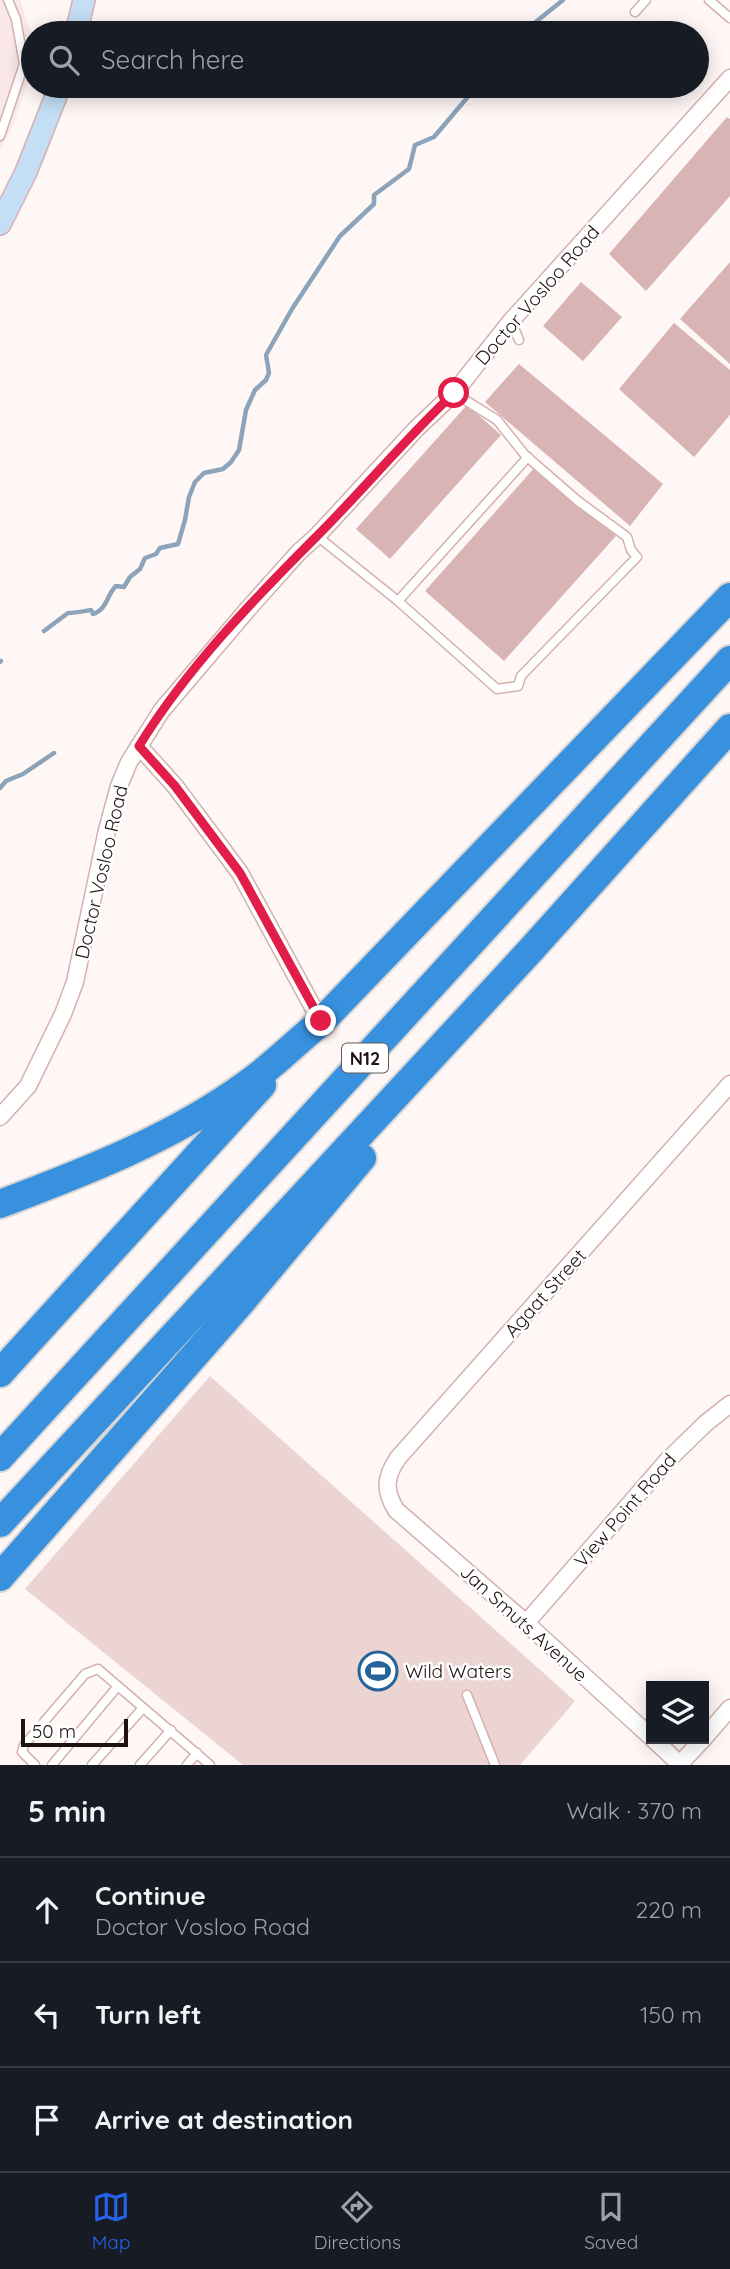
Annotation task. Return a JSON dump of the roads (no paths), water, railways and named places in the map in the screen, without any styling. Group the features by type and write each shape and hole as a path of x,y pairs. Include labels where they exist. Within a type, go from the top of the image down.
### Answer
{"highway":[{"path":"0,1373 321,1021 730,597"},
{"name":"N12","path":"0,1457 730,660"},
{"name":"N12","path":"0,1523 529,952 730,728"},
{"path":"0,1577 237,1307 350,1173 529,952"},
{"path":"0,1204 88,1171 183,1124 247,1084 321,1021"}],"main road":[{"path":"71,21 75,0"},
{"path":"79,21 84,0"},
{"path":"0,207 47,98"},
{"path":"0,224 26,172 55,98"}],"street":[{"name":"Doctor Vosloo Road","path":"0,1117 27,1086 63,1014 78,969 113,807 130,762 162,710 256,599 417,428 454,393 511,321 730,78"},
{"path":"139,746 175,786 240,873 321,1021"},
{"name":"Agaat Street","path":"396,1510 388,1497 386,1485 389,1471 398,1458 730,1084"},
{"name":"View Point Road","path":"526,1623 667,1461 730,1404"},
{"name":"Jan Smuts Avenue","path":"396,1510 646,1733"},
{"path":"709,1731 730,1708"},
{"name":"Jan Smuts Avenue","path":"658,1744 681,1765"},
{"path":"681,1765 698,1744"}],"lane":[{"path":"8,0 16,19 21,47"},
{"path":"635,12 646,0"},
{"path":"709,0 730,18"},
{"path":"0,136 21,73"},
{"path":"511,321 519,340"},
{"path":"317,536 398,601 497,689 518,686 521,676 637,557 626,537 578,501 528,457 497,421 454,393"},
{"path":"398,601 528,457"},
{"path":"34,1765 22,1752 24,1745 85,1674 97,1669 210,1765"},
{"path":"51,1765 118,1686"},
{"path":"467,1695 495,1765"},
{"path":"92,1765 144,1708"},
{"path":"140,1765 171,1730"},
{"path":"187,1765 197,1753"}],"waterway":[{"path":"537,21 563,0"},
{"path":"44,631 68,613 91,610 93,614 98,612 116,586 124,587 130,577 140,569 145,558 156,554 160,548 178,544 195,482 204,473 223,469 239,450 246,410 255,390 266,380 269,373 266,355 292,309 340,236 374,204 374,195 409,169 415,145 434,137 467,98"},
{"path":"0,788 6,781 23,774 54,753"}],"place":[{"name":"Wild Waters","path":"378,1671"}]}
